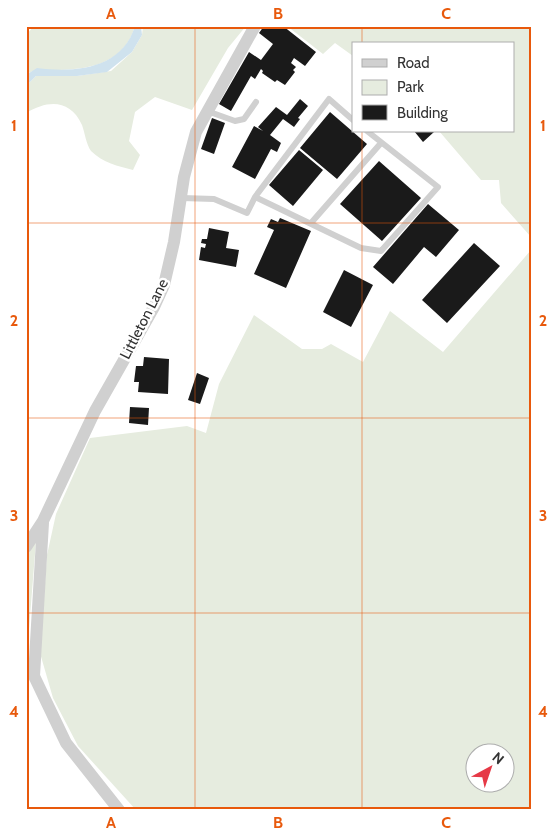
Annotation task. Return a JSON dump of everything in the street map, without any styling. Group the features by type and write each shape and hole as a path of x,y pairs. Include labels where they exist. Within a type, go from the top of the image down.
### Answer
{"street":[{"name":"Littleton Lane","path":"26,547 43,520 95,411 154,307 164,285 174,242 184,177 196,132 255,26"},
{"path":"43,520 34,676 66,743 119,810"}],"lane":[{"path":"182,198 214,199 247,213 255,197 329,100 352,119"},
{"path":"207,111 235,121 244,119 256,102"},
{"path":"255,197 311,222 361,248 380,251 438,188 368,132"},
{"path":"311,222 382,143"}],"green space":[{"path":"34,26 135,26 130,39 122,49 102,63 78,69 35,70 26,75 26,35"},
{"path":"143,26 246,26 228,48 192,110 155,97 135,112 129,141 140,155 133,170 106,161 91,151 77,116 65,106 50,104 26,113 26,86 36,76 77,76 111,71 132,52 142,35"},
{"path":"287,26 531,26 531,237 501,203 499,180 481,180 440,132 514,132 514,42 352,42 352,55 335,43 323,54"},
{"path":"531,250 531,810 136,810 78,746 53,698 40,653 47,555 56,514 90,438 187,426 206,433 219,384 254,315 302,349 322,349 331,344 363,362 390,311 443,352"},
{"path":"36,541 26,667 26,557"}],"water":[{"path":"135,26 141,26 142,35 132,52 107,72 77,76 36,76 26,86 26,75 37,68 67,70 95,65 108,60 120,51 129,40"}],"building":[{"path":"264,26 283,26 316,52 305,66 294,58 291,63 296,67 293,70 295,72 285,85 277,80 275,82 262,73 261,69 255,79 251,76 231,111 219,104 249,52 261,60 273,44 259,33"},
{"path":"300,99 308,106 298,118 300,119 294,127 283,119 270,135 281,143 277,152 271,149 255,179 232,167 254,126 263,131 258,127 276,107 287,115"},
{"path":"330,112 367,144 337,179 300,148"},
{"path":"212,118 225,123 214,154 201,149"},
{"path":"415,132 434,132 423,142"},
{"path":"299,150 323,170 293,206 269,185"},
{"path":"379,161 421,198 382,241 340,204"},
{"path":"428,204 459,230 436,257 424,247 393,284 373,267"},
{"path":"280,218 311,231 286,288 254,274 274,230 267,227 271,219 278,222"},
{"path":"209,228 229,232 226,248 239,250 236,267 199,260 201,247 205,248 206,244 201,243 202,239 207,239"},
{"path":"474,243 500,266 447,323 422,300"},
{"path":"344,270 373,285 351,327 323,312"},
{"path":"144,357 169,359 168,394 138,392 139,382 134,382 136,366 143,366"},
{"path":"197,373 209,378 200,404 188,400"},
{"path":"130,407 149,408 148,425 129,423"}]}
